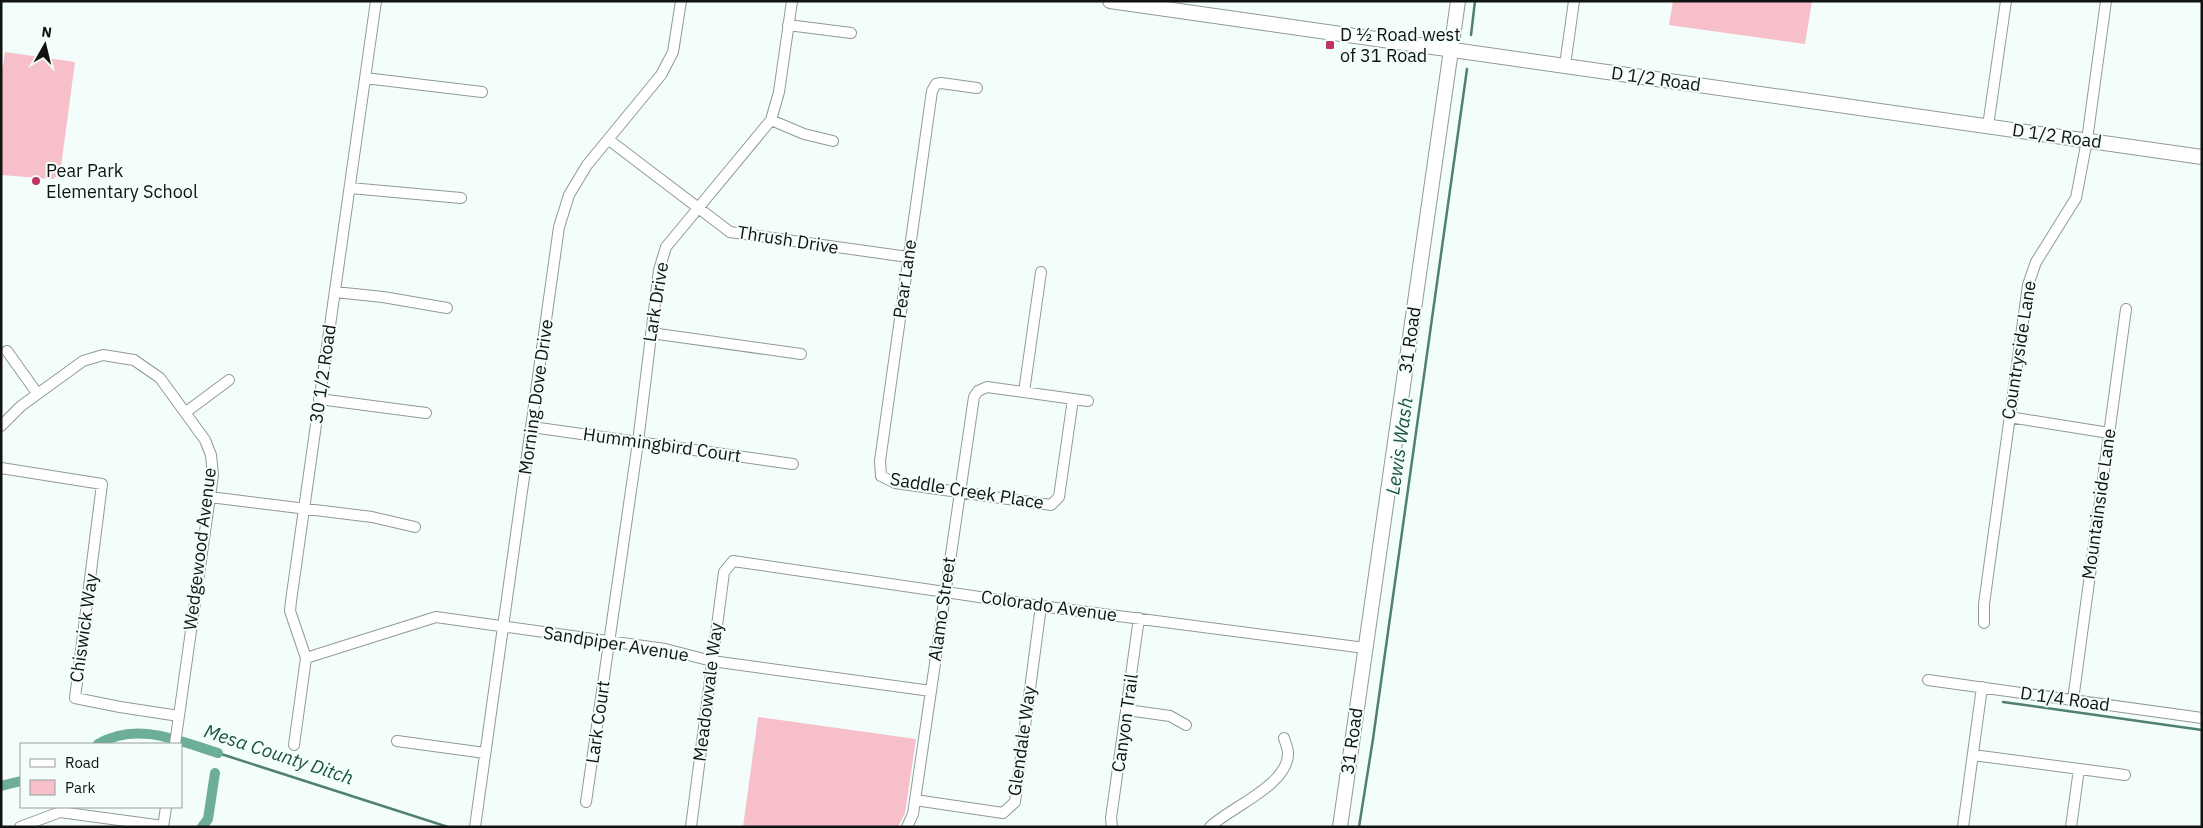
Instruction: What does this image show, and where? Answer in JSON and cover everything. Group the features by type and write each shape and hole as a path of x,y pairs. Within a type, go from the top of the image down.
{"main road":[{"name":"D 1/2 Road","path":"1110,1 1181,6 1451,50 2202,157"},
{"name":"31 Road","path":"1340,827 1458,1"}],"street":[{"name":"30 1/2 Road","path":"294,745 306,658 290,611 376,1"},
{"name":"Morning Dove Drive","path":"475,827 559,227 569,195 587,165 610,140 662,75 673,52 681,1"},
{"name":"Lark Drive","path":"609,641 638,442 659,270 666,247 772,120 779,92 792,1"},
{"path":"1565,66 1574,1"},
{"path":"1988,126 2006,1"},
{"name":"Countryside Lane","path":"1984,623 1985,595 2029,279 2036,262 2076,198 2087,140 2106,1"},
{"path":"788,25 851,33"},
{"path":"365,78 482,92"},
{"name":"Pear Lane","path":"880,476 880,461 932,91 936,84 977,88"},
{"path":"772,120 804,134 833,141"},
{"name":"Thrush Drive","path":"610,140 730,232 781,241 908,257"},
{"path":"350,188 462,198"},
{"path":"1041,272 1024,392 1088,401"},
{"path":"335,292 383,296 447,308"},
{"name":"Mountainside Lane","path":"2073,700 2126,309"},
{"path":"651,333 801,354"},
{"path":"7,351 37,394"},
{"name":"Wedgewood Avenue","path":"1,426 37,394 83,361 103,355 134,360 160,378 186,412 204,440 211,455 213,475 175,743"},
{"path":"186,412 229,380"},
{"name":"Alamo Street","path":"907,827 913,814 916,800 944,592 973,400 978,391 987,387 1024,392"},
{"path":"319,399 426,413"},
{"name":"Saddle Creek Place","path":"880,476 895,483 1047,505 1054,503 1059,497 1072,399"},
{"path":"2009,417 2109,433"},
{"name":"Hummingbird Court","path":"532,427 793,464"},
{"name":"Chiswick Way","path":"1,468 102,484 75,698 179,716"},
{"path":"210,497 304,508 372,518 415,527"},
{"name":"Colorado Avenue","path":"733,561 1041,606 1365,648"},
{"name":"Meadowvale Way","path":"692,827 724,572 733,561"},
{"name":"Glendale Way","path":"916,800 1003,813 1015,802 1041,606"},
{"name":"Sandpiper Avenue","path":"306,658 436,617 665,649 712,661 931,691"},
{"name":"Canyon Trail","path":"1112,827 1111,818 1139,618"},
{"name":"Lark Court","path":"586,802 609,641"},
{"name":"D 1/4 Road","path":"1928,680 2202,718"},
{"path":"1963,827 1982,687"},
{"path":"1127,710 1170,716 1186,725"},
{"path":"1210,827 1221,817 1254,798 1273,780 1284,764 1288,753 1284,738"},
{"path":"397,741 485,754"},
{"path":"1973,755 2125,775"},
{"path":"2071,827 2079,769"},
{"path":"20,827 60,812 163,826 166,808"}],"green space":[{"path":"1673,1 1812,1 1805,44 1669,25"},
{"path":"5,52 75,62 60,174 53,179 1,175 1,66 3,66"},
{"path":"758,717 916,739 905,813 898,827 743,827"}],"waterway":[{"name":"Lewis Wash","path":"1471,35 1475,1"},
{"name":"Lewis Wash","path":"1359,827 1467,69"},
{"path":"2003,702 2202,730"},
{"name":"Mesa County Ditch","path":"100,743 113,737 128,734 158,735 218,753"},
{"name":"Mesa County Ditch","path":"218,753 448,827"},
{"path":"202,827 208,819 215,773"},
{"name":"Mesa County Ditch","path":"1,786 20,781"}],"place":[{"name":"D ½ Road west of 31 Road","path":"1330,45"},
{"name":"Pear Park Elementary School","path":"36,181"}]}
